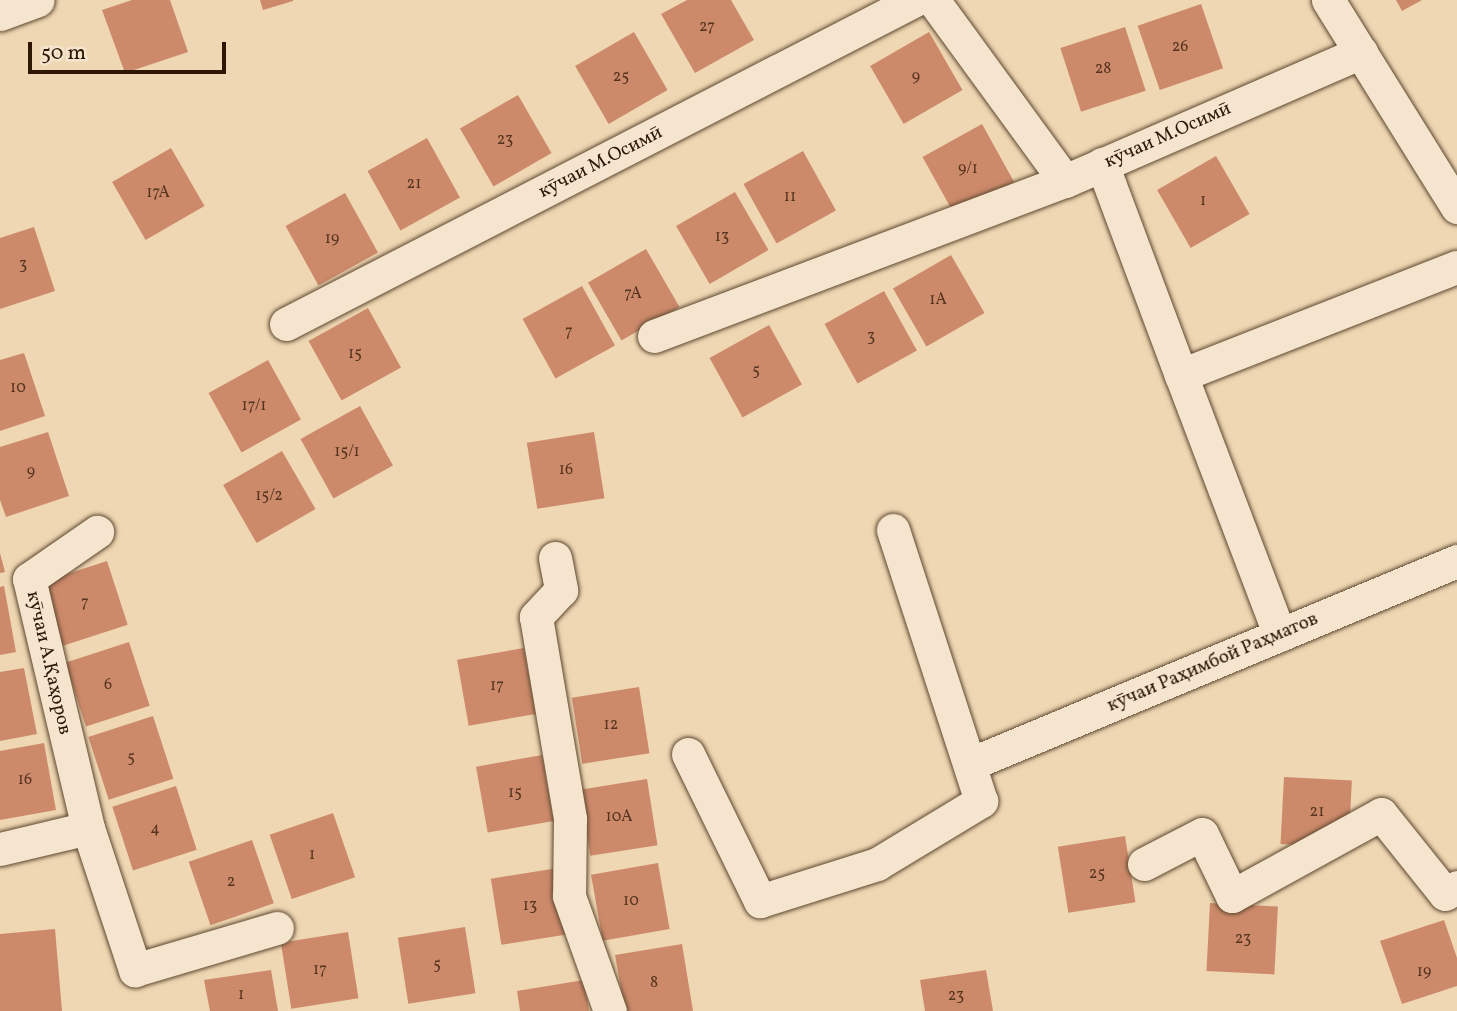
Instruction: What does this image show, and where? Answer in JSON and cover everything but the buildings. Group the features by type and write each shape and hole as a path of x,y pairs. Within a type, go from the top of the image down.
{"street":[{"path":"0,14 38,0"},
{"name":"кӯчаи М.Осимӣ","path":"286,324 915,0"},
{"path":"933,0 1065,181"},
{"path":"1328,0 1457,207"},
{"name":"кӯчаи М.Осимӣ","path":"654,336 1065,181 1361,52"},
{"path":"1102,164 1280,635"},
{"path":"1181,375 1457,267"},
{"path":"688,754 760,901 877,864 981,801 892,530"},
{"name":"кӯчаи А.Қаҳоров","path":"97,533 29,579 89,828 135,970 277,928"},
{"path":"555,558 561,590 536,617 570,819 569,895 610,1011"},
{"name":"кӯчаи Раҳимбой Раҳматов","path":"970,764 1457,561"},
{"path":"1144,864 1202,834 1232,896 1381,814 1451,891"},
{"path":"0,849 89,828"}]}
